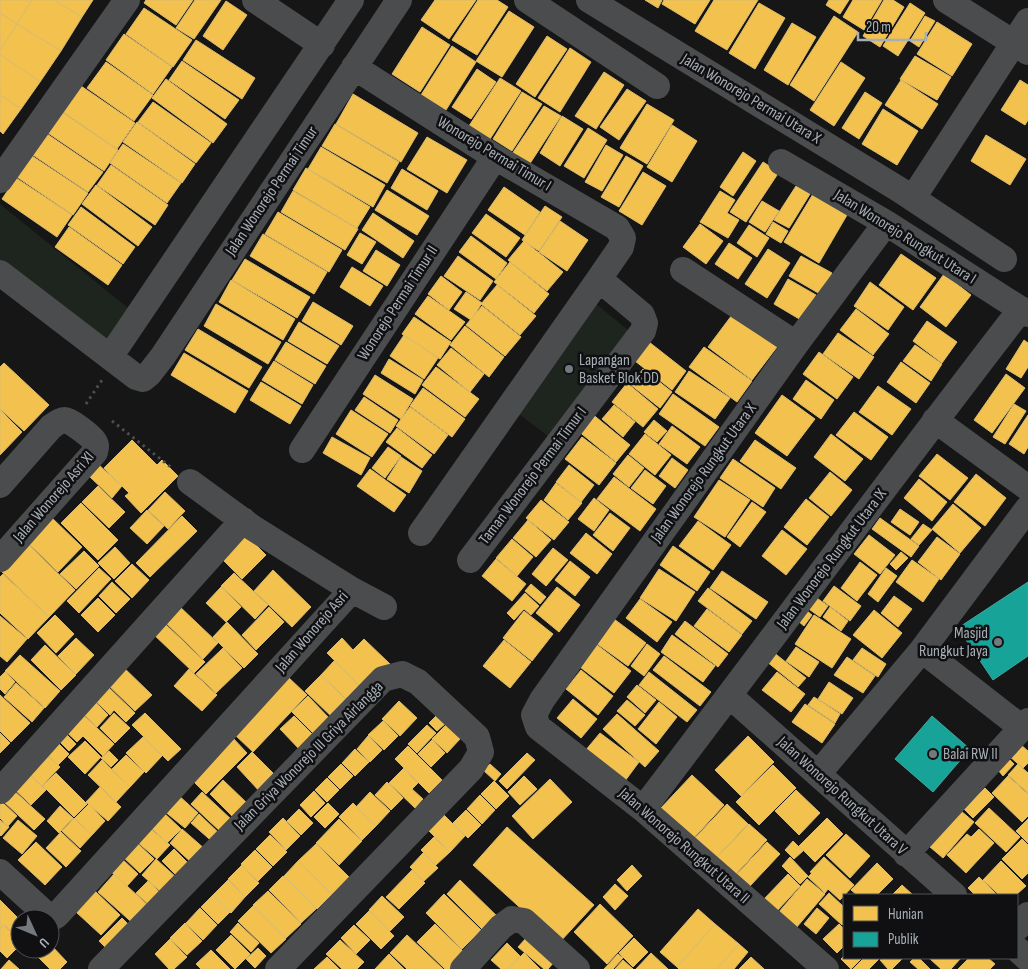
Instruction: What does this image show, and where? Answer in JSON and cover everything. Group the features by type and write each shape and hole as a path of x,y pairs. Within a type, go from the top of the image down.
{"street":[{"path":"0,180 126,0"},
{"path":"255,0 322,45"},
{"path":"0,272 113,359 351,0"},
{"name":"Jalan Wonorejo Permai Timur","path":"113,359 136,377 143,379 149,374 163,356 399,0"},
{"path":"527,0 656,86"},
{"name":"Jalan Wonorejo Permai Utara X","path":"590,0 916,192 1004,259"},
{"path":"946,0 1021,48"},
{"path":"916,192 1021,48 1028,21"},
{"name":"Wonorejo Permai Timur I","path":"354,68 495,156 617,228 623,238 620,247 599,279"},
{"name":"Wonorejo Permai Timur II","path":"302,450 495,156"},
{"name":"Jalan Wonorejo Rungkut Utara I","path":"781,162 886,223 1024,312"},
{"name":"Jalan Wonorejo Rungkut Utara X","path":"538,728 534,715 542,700 796,344 886,223"},
{"path":"683,270 796,344"},
{"path":"421,533 599,279"},
{"name":"Taman Wonorejo Permai Timur I","path":"470,560 643,331 645,323 642,315 599,279"},
{"name":"Jalan Wonorejo Rungkut Utara IX","path":"644,809 935,420 1024,312"},
{"path":"0,485 50,427 64,419 73,424"},
{"path":"935,420 1028,488"},
{"name":"Jalan Wonorejo Asri XI","path":"0,559 95,452 94,440 73,424"},
{"name":"Jalan Wonorejo Asri","path":"0,872 48,916 52,918 57,915 352,590 243,520 190,482"},
{"path":"818,774 922,650 1028,508"},
{"path":"0,791 243,520"},
{"path":"352,590 384,607"},
{"path":"906,854 1025,724 922,650"},
{"name":"Jalan Griya Wonorejo III Griya Airlangga","path":"101,969 383,679 402,674 418,682 477,737 481,752 471,769 278,969"},
{"name":"Jalan Wonorejo Rungkut Utara V","path":"730,696 953,894"},
{"name":"Jalan Wonorejo Rungkut Utara II","path":"538,728 644,809 826,969"},
{"path":"1018,927 1028,915"},
{"path":"463,969 501,927 512,919 524,921 577,969"},
{"path":"1018,950 1028,959"}],"path":[{"path":"73,424 113,359"},
{"path":"87,402 94,408"},
{"path":"109,419 190,482"}],"shaded area":[{"path":"0,204 133,312 107,350 0,268"},
{"name":"Lapangan Basket Blok DD","path":"589,298 628,330 549,437 511,408"}],"building: Hunian":[{"path":"0,0 32,0 17,24 0,13"},
{"path":"32,0 54,0 82,17 61,51 17,24"},
{"path":"54,0 93,0 82,17"},
{"path":"146,0 193,0 176,25 144,3"},
{"path":"195,0 221,0 194,39 176,28"},
{"path":"435,0 476,0 449,39 421,20"},
{"path":"478,0 497,0 508,7 477,55 452,40"},
{"path":"645,0 662,0 658,8"},
{"path":"664,0 710,0 695,24 662,4"},
{"path":"714,0 758,0 727,50 695,31"},
{"path":"829,0 849,0 840,14 826,5"},
{"path":"853,0 882,0 864,30 843,17"},
{"path":"884,0 893,0 904,7 880,47 863,36"},
{"path":"226,1 247,15 223,50 203,36"},
{"path":"759,3 785,18 755,69 729,53"},
{"path":"910,3 925,13 898,56 883,46"},
{"path":"144,8 192,40 173,67 126,34"},
{"path":"509,11 534,27 502,77 476,61"},
{"path":"0,13 17,24 0,50"},
{"path":"834,16 858,32 814,101 790,85"},
{"path":"925,16 935,21 919,47 910,41"},
{"path":"937,22 972,44 952,76 917,54"},
{"path":"792,23 816,37 788,85 764,70"},
{"path":"17,24 61,51 40,82 0,54 0,50"},
{"path":"422,27 450,45 420,92 392,74"},
{"path":"124,34 172,67 153,94 106,60"},
{"path":"547,36 567,49 535,97 516,84"},
{"path":"196,40 255,78 242,99 183,60"},
{"path":"452,46 476,62 446,110 421,95"},
{"path":"570,48 591,62 560,112 538,98"},
{"path":"0,54 40,82 21,109 0,95"},
{"path":"915,56 951,77 937,100 900,79"},
{"path":"182,61 239,100 225,119 169,80"},
{"path":"106,62 153,95 134,121 87,88"},
{"path":"841,62 865,78 834,126 810,110"},
{"path":"477,69 496,82 471,119 452,107"},
{"path":"604,72 624,85 596,129 575,116"},
{"path":"500,78 521,91 490,139 469,126"},
{"path":"166,79 227,124 213,143 152,98"},
{"path":"901,80 938,104 922,129 885,105"},
{"path":"1020,80 1028,85 1028,120 1025,125 1001,110"},
{"path":"81,86 135,123 117,149 63,112"},
{"path":"627,89 646,101 619,140 600,127"},
{"path":"522,92 542,104 512,151 493,139"},
{"path":"865,92 882,103 859,139 842,128"},
{"path":"353,94 418,133 401,162 336,124"},
{"path":"0,95 21,109 3,134 0,131"},
{"path":"153,102 211,143 196,163 138,122"},
{"path":"647,104 674,120 647,164 620,148"},
{"path":"544,106 561,116 529,165 512,154"},
{"path":"883,109 918,131 897,165 862,144"},
{"path":"62,112 118,150 104,171 48,133"},
{"path":"562,116 583,129 560,166 540,153"},
{"path":"137,122 195,164 182,183 123,142"},
{"path":"335,124 399,162 387,183 322,146"},
{"path":"672,125 697,141 672,182 647,167"},
{"path":"588,128 607,140 584,178 564,166"},
{"path":"47,134 103,172 88,192 33,155"},
{"path":"986,135 1026,159 1010,185 971,161"},
{"path":"427,137 467,160 447,193 407,169"},
{"path":"123,144 181,183 167,203 110,163"},
{"path":"606,145 623,155 602,191 585,182"},
{"path":"321,147 385,185 373,207 308,169"},
{"path":"743,152 756,161 733,196 720,187"},
{"path":"32,156 88,193 73,215 17,177"},
{"path":"626,156 643,166 619,207 601,197"},
{"path":"763,162 779,172 746,222 730,212"},
{"path":"111,165 168,205 155,225 97,185"},
{"path":"306,168 370,207 357,228 293,190"},
{"path":"402,169 438,191 427,210 391,188"},
{"path":"643,172 666,186 642,225 619,211"},
{"path":"16,178 72,215 57,237 2,199"},
{"path":"96,185 152,227 138,246 82,204"},
{"path":"796,186 810,194 789,228 774,220"},
{"path":"504,187 540,212 525,235 488,210"},
{"path":"387,190 429,216 417,235 375,210"},
{"path":"293,191 358,229 345,250 281,212"},
{"path":"720,191 735,200 727,213 739,220 728,238 700,222"},
{"path":"813,194 847,215 819,263 784,242"},
{"path":"762,201 779,211 765,232 749,222"},
{"path":"545,206 562,217 539,251 522,240"},
{"path":"81,207 135,247 123,264 68,225"},
{"path":"278,212 342,250 329,272 265,234"},
{"path":"373,213 414,241 403,258 362,230"},
{"path":"486,214 520,238 506,257 472,233"},
{"path":"560,221 588,240 567,271 539,252"},
{"path":"773,222 788,231 781,243 766,234"},
{"path":"700,224 723,241 706,264 683,247"},
{"path":"749,225 769,238 757,257 737,243"},
{"path":"69,227 122,265 108,285 55,247"},
{"path":"360,233 376,242 362,264 347,255"},
{"path":"263,234 327,272 314,294 250,256"},
{"path":"471,236 507,263 496,279 459,252"},
{"path":"524,241 563,272 547,291 508,260"},
{"path":"729,243 752,258 738,279 715,264"},
{"path":"768,249 790,263 767,298 745,284"},
{"path":"376,250 400,265 387,286 363,271"},
{"path":"901,254 936,278 913,310 879,285"},
{"path":"458,256 493,281 480,300 444,276"},
{"path":"801,256 832,273 820,294 789,276"},
{"path":"245,259 310,297 297,318 232,280"},
{"path":"510,262 549,294 534,313 494,282"},
{"path":"352,267 383,286 370,306 340,287"},
{"path":"944,274 971,295 946,327 920,307"},
{"path":"441,276 462,292 449,310 428,294"},
{"path":"788,279 816,295 801,320 774,304"},
{"path":"231,280 295,319 283,340 219,302"},
{"path":"870,282 904,307 888,330 854,306"},
{"path":"497,285 536,316 520,335 481,304"},
{"path":"466,292 482,303 471,320 454,309"},
{"path":"428,296 465,322 451,340 415,314"},
{"path":"313,302 353,326 341,345 302,321"},
{"path":"216,304 281,342 268,364 204,326"},
{"path":"482,306 521,337 505,356 466,325"},
{"path":"856,309 889,334 873,355 840,330"},
{"path":"732,315 777,347 752,380 708,347"},
{"path":"414,317 451,342 440,359 402,334"},
{"path":"927,321 957,342 942,363 913,341"},
{"path":"299,322 339,346 327,364 288,341"},
{"path":"465,326 504,357 489,377 450,345"},
{"path":"198,329 262,367 249,388 185,350"},
{"path":"838,333 874,357 859,379 823,354"},
{"path":"404,335 438,358 424,379 390,356"},
{"path":"1024,340 1028,343 1028,367 1021,378 1006,369"},
{"path":"286,342 326,366 315,384 275,360"},
{"path":"649,342 686,371 672,390 635,361"},
{"path":"915,345 942,364 931,381 903,361"},
{"path":"704,347 752,381 737,402 689,367"},
{"path":"451,348 484,374 470,392 437,365"},
{"path":"819,352 853,377 837,399 803,374"},
{"path":"184,353 248,391 235,413 171,375"},
{"path":"389,359 423,380 415,394 381,373"},
{"path":"274,361 313,385 302,404 262,380"},
{"path":"901,362 930,383 916,403 887,382"},
{"path":"4,363 49,405 24,431 0,409 0,367"},
{"path":"436,367 479,399 465,417 422,385"},
{"path":"643,369 672,392 660,408 631,385"},
{"path":"689,371 730,398 715,419 675,392"},
{"path":"1006,374 1025,388 992,433 974,420"},
{"path":"375,375 413,399 401,419 363,394"},
{"path":"806,380 834,400 821,419 793,399"},
{"path":"261,382 301,406 290,424 250,400"},
{"path":"627,383 658,409 643,427 612,402"},
{"path":"878,386 911,409 892,435 859,412"},
{"path":"423,388 465,419 452,437 410,406"},
{"path":"673,394 719,427 705,446 659,414"},
{"path":"782,395 815,419 787,456 755,433"},
{"path":"364,397 398,420 390,433 355,410"},
{"path":"1014,404 1026,411 1005,444 993,437"},
{"path":"614,405 635,422 623,437 602,419"},
{"path":"410,407 448,435 434,454 396,426"},
{"path":"0,410 22,432 0,455"},
{"path":"351,410 388,434 372,457 336,434"},
{"path":"854,412 888,437 871,460 836,435"},
{"path":"591,413 630,445 616,462 577,430"},
{"path":"1028,415 1028,447 1024,454 1009,444"},
{"path":"654,420 667,431 657,442 644,432"},
{"path":"672,426 700,447 687,464 659,444"},
{"path":"397,428 432,455 422,468 386,442"},
{"path":"645,434 671,455 655,475 629,454"},
{"path":"831,434 863,459 845,481 814,457"},
{"path":"332,437 370,458 361,475 323,453"},
{"path":"582,437 616,463 599,485 565,459"},
{"path":"132,440 157,465 162,460 178,476 141,513 125,496 129,493 104,468"},
{"path":"755,440 796,468 781,489 740,461"},
{"path":"388,447 401,456 385,478 372,468"},
{"path":"937,454 968,478 950,500 919,476"},
{"path":"628,455 644,468 629,487 613,474"},
{"path":"401,457 422,471 409,493 387,479"},
{"path":"672,458 688,470 675,488 659,476"},
{"path":"733,459 775,488 763,507 720,478"},
{"path":"99,465 122,486 112,498 89,476"},
{"path":"569,465 594,485 581,502 556,482"},
{"path":"370,469 406,495 394,512 357,486"},
{"path":"645,470 666,486 653,504 631,488"},
{"path":"830,472 852,490 831,516 809,498"},
{"path":"976,474 1006,498 985,526 954,502"},
{"path":"614,477 656,509 640,531 597,499"},
{"path":"919,479 947,502 932,521 904,498"},
{"path":"719,480 750,500 725,537 694,517"},
{"path":"556,483 582,503 568,520 544,500"},
{"path":"98,486 125,512 109,528 82,502"},
{"path":"165,492 185,511 168,529 148,510"},
{"path":"594,498 609,510 594,531 578,519"},
{"path":"806,499 829,517 807,545 784,527"},
{"path":"541,500 569,522 554,540 526,518"},
{"path":"752,502 766,512 740,547 727,537"},
{"path":"81,503 118,540 98,560 61,523"},
{"path":"953,504 981,528 960,553 932,529"},
{"path":"900,509 919,522 910,535 891,522"},
{"path":"147,510 164,526 147,544 130,528"},
{"path":"610,513 630,528 613,551 593,535"},
{"path":"50,516 82,547 58,572 26,541"},
{"path":"182,516 197,531 150,577 136,563"},
{"path":"880,518 919,546 911,557 872,529"},
{"path":"528,520 551,540 536,557 513,538"},
{"path":"698,521 731,545 713,570 679,546"},
{"path":"923,524 932,530 919,545 911,539"},
{"path":"782,530 807,549 786,575 762,556"},
{"path":"586,533 612,554 597,574 570,553"},
{"path":"245,534 266,555 242,579 221,558"},
{"path":"869,535 895,555 880,574 854,554"},
{"path":"937,537 960,554 941,580 918,562"},
{"path":"512,539 533,557 517,576 496,558"},
{"path":"26,542 75,590 49,617 0,570"},
{"path":"673,546 710,572 697,591 660,565"},
{"path":"115,547 130,563 114,579 98,563"},
{"path":"553,548 568,560 546,586 532,574"},
{"path":"84,551 99,566 76,589 60,574"},
{"path":"901,552 908,558 896,570 890,564"},
{"path":"496,559 526,584 512,601 482,576"},
{"path":"912,560 939,579 923,602 896,582"},
{"path":"570,561 590,577 575,596 555,580"},
{"path":"860,562 877,575 857,601 841,588"},
{"path":"132,564 149,580 132,598 115,581"},
{"path":"99,568 111,579 79,613 67,601"},
{"path":"886,568 897,576 878,602 868,594"},
{"path":"659,569 695,592 676,621 640,598"},
{"path":"273,570 311,607 292,627 254,591"},
{"path":"722,571 768,602 756,619 710,588"},
{"path":"234,573 268,605 255,619 221,586"},
{"path":"3,574 49,617 28,639 0,613 0,577"},
{"path":"112,582 130,599 116,613 99,596"},
{"path":"531,584 546,597 540,604 525,591"},
{"path":"834,586 861,606 850,621 823,601"},
{"path":"221,587 241,607 226,622 206,603"},
{"path":"557,587 580,605 559,632 536,613"},
{"path":"708,588 752,621 742,634 698,601"},
{"path":"525,593 539,606 531,615 524,609 514,620 507,613"},
{"path":"814,596 828,606 820,617 806,607"},
{"path":"894,596 912,609 898,627 881,613"},
{"path":"98,598 115,615 98,632 81,615"},
{"path":"640,599 672,622 657,642 626,618"},
{"path":"178,605 218,643 203,659 163,620"},
{"path":"269,607 284,622 256,650 242,635"},
{"path":"830,607 848,621 841,631 823,617"},
{"path":"707,609 742,635 729,652 694,626"},
{"path":"806,610 812,615 804,626 798,621"},
{"path":"874,610 902,633 882,658 853,635"},
{"path":"524,611 553,634 532,661 503,638"},
{"path":"55,615 74,634 56,653 37,633"},
{"path":"814,615 851,639 832,668 795,644"},
{"path":"0,616 27,639 7,662 0,656"},
{"path":"614,619 646,643 628,666 596,643"},
{"path":"161,620 205,662 194,673 150,631"},
{"path":"685,621 728,654 718,667 675,634"},
{"path":"227,622 258,654 244,668 213,637"},
{"path":"672,635 715,666 703,682 661,652"},
{"path":"76,638 94,655 76,674 58,656"},
{"path":"342,638 353,650 364,639 390,664 364,690 327,653"},
{"path":"504,640 531,662 510,688 483,666"},
{"path":"647,644 660,654 644,676 631,666"},
{"path":"45,645 76,675 61,690 31,660"},
{"path":"597,645 631,671 614,693 580,667"},
{"path":"796,647 819,662 809,677 786,661"},
{"path":"223,648 242,668 216,693 196,674"},
{"path":"862,648 886,664 878,677 853,660"},
{"path":"773,652 806,678 798,687 766,661"},
{"path":"20,655 60,691 45,708 5,671"},
{"path":"664,656 711,692 700,706 653,670"},
{"path":"847,657 875,676 863,693 834,675"},
{"path":"334,661 362,689 350,703 321,675"},
{"path":"119,663 152,695 135,711 103,680"},
{"path":"189,669 217,695 202,711 174,686"},
{"path":"581,670 613,696 598,715 566,689"},
{"path":"5,672 15,682 5,694 0,689 0,677"},
{"path":"649,672 697,710 687,722 639,685"},
{"path":"777,672 805,694 791,712 762,690"},
{"path":"321,675 349,703 334,719 305,691"},
{"path":"288,677 307,695 253,752 234,734"},
{"path":"101,680 135,713 126,722 114,710 110,715 88,694"},
{"path":"829,682 853,698 842,714 818,699"},
{"path":"16,683 44,708 32,722 4,697"},
{"path":"637,685 656,700 645,713 627,697"},
{"path":"0,695 30,723 11,742 0,731"},
{"path":"88,695 108,715 97,727 77,708"},
{"path":"308,696 329,718 313,733 292,712"},
{"path":"814,697 840,714 835,723 808,705"},
{"path":"573,699 597,719 581,738 557,718"},
{"path":"627,700 645,715 635,726 617,711"},
{"path":"399,701 417,718 400,736 382,719"},
{"path":"659,702 677,717 656,744 638,729"},
{"path":"805,704 835,724 822,743 792,722"},
{"path":"76,708 114,744 103,756 83,736 77,742 59,725"},
{"path":"114,713 130,728 115,743 100,728"},
{"path":"145,713 181,749 168,761 132,725"},
{"path":"438,714 446,723 437,731 429,723"},
{"path":"617,714 659,751 645,767 603,729"},
{"path":"294,716 315,737 301,751 280,729"},
{"path":"383,721 398,736 384,750 368,735"},
{"path":"427,725 436,733 417,753 408,744"},
{"path":"446,725 460,739 447,753 432,739"},
{"path":"59,727 76,744 69,751 52,734"},
{"path":"0,733 10,743 0,753"},
{"path":"600,733 639,762 625,781 585,751"},
{"path":"368,736 382,750 370,762 357,749"},
{"path":"748,736 774,762 741,796 715,770"},
{"path":"52,737 69,754 58,765 41,748"},
{"path":"143,737 162,756 146,773 126,753"},
{"path":"232,737 247,753 206,794 191,779"},
{"path":"432,740 445,753 431,767 418,754"},
{"path":"85,741 101,757 85,774 68,757"},
{"path":"1020,744 1028,751 1028,763 1023,768 1009,756"},
{"path":"408,746 442,780 429,793 395,759"},
{"path":"41,749 60,767 42,786 23,768"},
{"path":"355,749 369,762 355,776 342,763"},
{"path":"109,751 118,760 111,767 101,758"},
{"path":"252,752 277,777 261,793 237,767"},
{"path":"527,753 535,760 507,789 499,781"},
{"path":"126,755 144,772 130,787 112,769"},
{"path":"1008,758 1014,764 1003,776 998,770"},
{"path":"102,760 130,787 116,802 88,775"},
{"path":"341,764 353,776 340,789 328,777"},
{"path":"490,764 501,774 495,781 483,770"},
{"path":"1018,764 1028,773 1028,793 1008,775"},
{"path":"773,765 796,788 759,825 736,802"},
{"path":"404,768 418,783 412,789 423,799 415,808 389,783"},
{"path":"25,770 46,790 31,805 10,785"},
{"path":"56,773 87,804 74,817 43,786"},
{"path":"692,775 724,805 691,841 659,810"},
{"path":"524,776 537,789 520,805 508,792"},
{"path":"1008,776 1028,794 1028,816 1022,822 992,793"},
{"path":"327,778 339,790 327,802 315,790"},
{"path":"550,779 572,802 533,839 512,816"},
{"path":"223,780 249,805 235,819 210,794"},
{"path":"494,781 509,796 496,809 481,794"},
{"path":"387,782 403,798 391,810 375,795"},
{"path":"100,787 121,807 108,821 86,802"},
{"path":"985,788 994,797 973,818 964,809"},
{"path":"12,789 45,819 34,830 2,800"},
{"path":"796,790 820,813 799,835 775,811"},
{"path":"314,791 325,803 311,817 300,805"},
{"path":"202,792 233,821 222,833 191,804"},
{"path":"370,792 390,811 376,826 356,807"},
{"path":"177,794 198,813 185,828 163,810"},
{"path":"480,795 495,810 482,824 467,809"},
{"path":"2,802 17,816 8,826 0,818 0,804"},
{"path":"328,803 339,814 325,828 314,817"},
{"path":"353,803 376,826 362,840 339,817"},
{"path":"89,804 105,821 92,835 75,818"},
{"path":"727,804 748,824 715,859 694,839"},
{"path":"60,806 73,818 59,833 47,821"},
{"path":"989,808 1020,837 1006,852 975,823"},
{"path":"299,809 313,823 301,835 287,821"},
{"path":"466,810 481,825 468,838 453,823"},
{"path":"162,811 181,829 167,843 149,826"},
{"path":"961,811 974,822 943,858 930,847"},
{"path":"441,812 465,836 450,852 425,827"},
{"path":"199,814 222,836 215,844 191,823"},
{"path":"74,818 92,835 80,848 62,831"},
{"path":"283,818 300,836 286,850 269,832"},
{"path":"827,818 843,834 815,862 799,846"},
{"path":"339,819 362,841 339,865 316,843"},
{"path":"1028,819 1028,843 1016,831"},
{"path":"0,820 9,827 1,836 0,835"},
{"path":"18,820 37,836 22,854 3,838"},
{"path":"749,824 767,840 736,874 717,857"},
{"path":"147,826 170,845 157,859 135,840"},
{"path":"507,827 594,905 559,943 473,865"},
{"path":"182,829 206,850 193,864 170,843"},
{"path":"979,829 994,843 966,873 947,855 967,834 971,837"},
{"path":"61,832 81,851 66,867 46,848"},
{"path":"846,834 870,856 850,878 826,855"},
{"path":"270,835 287,852 273,866 256,849"},
{"path":"434,837 450,852 436,865 421,850"},
{"path":"1022,839 1028,845 1028,873 1022,879 1002,859"},
{"path":"134,840 154,859 140,873 121,855"},
{"path":"793,841 803,851 794,859 785,850"},
{"path":"36,842 62,867 45,885 18,860"},
{"path":"767,842 780,854 750,886 737,874"},
{"path":"316,844 349,877 332,894 298,861"},
{"path":"174,849 189,864 177,876 162,861"},
{"path":"255,850 272,867 258,881 241,864"},
{"path":"423,853 438,868 424,881 410,867"},
{"path":"120,857 138,874 127,886 108,869"},
{"path":"790,857 808,876 800,884 782,866"},
{"path":"824,857 854,885 846,894 843,894 840,900 828,889 825,893 808,877 812,873 810,872"},
{"path":"156,859 178,879 164,895 142,875"},
{"path":"298,861 332,894 317,909 284,876"},
{"path":"1001,861 1026,886 1017,894 998,894 983,880"},
{"path":"877,863 893,879 878,894 856,894 851,890"},
{"path":"242,865 259,883 245,897 228,879"},
{"path":"632,865 642,876 627,891 617,880"},
{"path":"412,870 425,883 399,909 386,897"},
{"path":"114,874 152,909 137,927 98,892"},
{"path":"788,874 800,886 777,911 764,899"},
{"path":"283,876 316,909 301,923 269,890"},
{"path":"979,877 996,894 974,894 968,888"},
{"path":"807,879 825,894 796,928 778,913"},
{"path":"228,880 245,897 231,913 213,895"},
{"path":"460,880 502,921 488,935 447,894"},
{"path":"148,881 162,895 151,907 136,893"},
{"path":"615,884 628,896 615,910 603,897"},
{"path":"902,885 912,894 893,894"},
{"path":"95,891 120,915 101,935 76,912"},
{"path":"268,891 301,924 286,938 253,905"},
{"path":"829,893 843,906 842,925 819,904"},
{"path":"444,894 481,930 462,949 426,913"},
{"path":"213,895 230,912 218,924 201,907"},
{"path":"382,896 404,917 390,931 369,910"},
{"path":"0,900 10,910 10,930 4,924 0,928"},
{"path":"600,904 633,936 607,964 574,932"},
{"path":"253,906 286,939 271,953 238,921"},
{"path":"200,908 217,925 203,940 186,923"},
{"path":"817,908 829,918 816,934 804,924"},
{"path":"698,909 715,924 677,967 660,952"},
{"path":"369,911 394,936 381,949 356,924"},
{"path":"122,918 132,928 109,951 99,941"},
{"path":"185,923 202,941 187,955 170,938"},
{"path":"238,923 259,943 251,952 230,932"},
{"path":"435,924 465,953 449,969 445,969 417,942"},
{"path":"715,924 739,944 717,969 679,969 677,967"},
{"path":"839,924 843,928 843,947 837,953 823,939"},
{"path":"4,925 10,931 10,955 7,958 0,951 0,929"},
{"path":"354,925 370,940 356,954 341,938"},
{"path":"231,935 250,954 235,969 216,950"},
{"path":"407,935 443,969 407,969 390,953"},
{"path":"527,937 555,961 548,969 544,969 518,947"},
{"path":"634,938 648,952 633,967 619,953"},
{"path":"170,939 187,957 174,969 169,969 155,954"},
{"path":"340,940 364,962 357,969 342,969 326,954"},
{"path":"507,943 520,956 507,969 501,969 491,960"},
{"path":"739,944 748,952 734,969 717,969"},
{"path":"258,948 266,956 255,968 246,959"},
{"path":"211,950 230,969 201,969 196,964"},
{"path":"524,953 540,969 508,969"},
{"path":"651,953 668,969 636,969"},
{"path":"389,954 404,969 375,969"},
{"path":"618,954 623,958 613,969 604,969"},
{"path":"60,955 67,962 60,969 50,969 40,959 60,959"},
{"path":"327,957 339,969 314,969"},
{"path":"751,957 764,969 739,969"},
{"path":"843,957 843,959 861,959 851,969 841,959"},
{"path":"863,959 879,959 869,969 853,969"},
{"path":"902,959 892,969 888,969 880,960"},
{"path":"913,959 920,959 930,969 918,969 910,962"},
{"path":"930,959 960,959 951,969 941,969"},
{"path":"968,959 989,959 995,964 990,969 958,969"},
{"path":"9,960 19,969 1,969"},
{"path":"623,960 633,969 615,969"}],"building: Publik":[{"name":"Masjid Rungkut Jaya","path":"1028,582 1028,656 993,680 958,628"},
{"name":"Balai RW II","path":"932,716 970,749 933,792 895,759"}],"place":[{"name":"Lapangan Basket Blok DD","path":"569,369"},
{"name":"Masjid Rungkut Jaya","path":"998,642"},
{"name":"Balai RW II","path":"933,754"}]}
